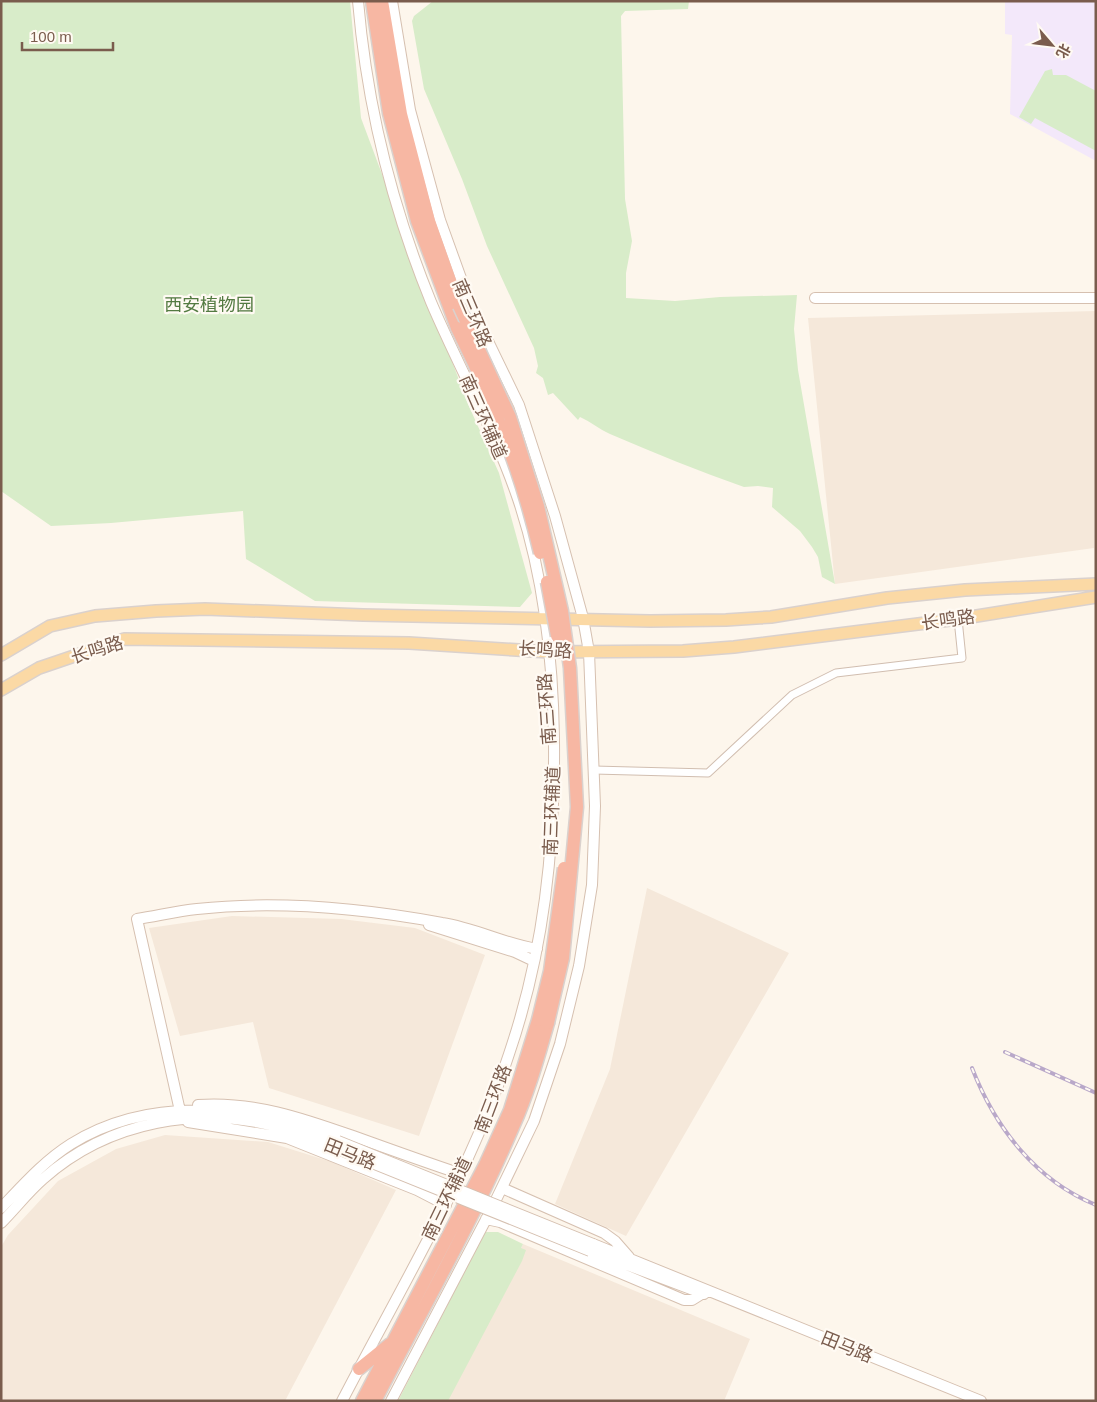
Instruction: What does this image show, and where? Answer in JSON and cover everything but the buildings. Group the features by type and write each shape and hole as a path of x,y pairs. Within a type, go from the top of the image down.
{"highway":[{"name":"南三环路","path":"372,1 389,113 417,221 457,328 480,374 513,457 537,541 559,650 566,716 568,822 543,1022 533,1074 514,1126 480,1201 375,1401"},
{"name":"南三环路","path":"362,1401 469,1197 507,1118 543,1022 563,958 577,807 570,668 562,611 538,506 510,417 459,306 429,221 401,114 382,1"},
{"path":"359,1369 394,1341"}],"main road":[{"name":"长鸣路","path":"1,655 50,626 95,616 156,610 545,619 583,618 650,621 726,620 771,617 887,598 965,590 1096,584"},
{"name":"长鸣路","path":"1,690 40,668 124,639 409,643 549,652 684,651 734,647 958,619 1096,597"}],"street":[{"name":"南三环辅道","path":"342,1401 461,1174 509,1056 537,949 552,848 554,805 554,706 545,619 530,537 518,497 488,424 432,304 396,206 369,98 358,1"},
{"name":"南三环辅道","path":"391,1401 502,1188 534,1122 560,1044 579,966 592,885 595,806 590,652 583,618 555,516 519,405 471,306 440,220 410,110 392,1"},
{"path":"815,298 1096,298"},
{"path":"594,770 708,773 792,695 836,673 962,658 958,619"},
{"path":"461,1174 298,1116 262,1108 220,1103 180,1108 137,919 196,909 275,905 350,909 451,925 519,946 537,949"},
{"path":"412,918 515,952 534,961"},
{"name":"田马路","path":"1,1208 35,1171 72,1144 117,1122 180,1108 241,1113 280,1120 700,1294 712,1294"},
{"name":"田马路","path":"1,1223 42,1179 78,1152 124,1130 172,1119 204,1117 249,1122 284,1129 336,1144"},
{"path":"172,1119 287,1138 417,1190 446,1204"},
{"path":"502,1188 604,1233 615,1241 629,1258"},
{"path":"486,1219 500,1222 684,1300 692,1300 700,1294"},
{"name":"田马路","path":"592,1248 629,1258 712,1294 980,1401"}],"shaded area":[{"path":"1005,1 1096,1 1096,161 1010,114 1012,35 1005,34"},
{"path":"1096,311 1094,548 835,584 808,318"},
{"path":"647,888 789,953 626,1236 555,1204 610,1069"},
{"path":"232,916 341,919 415,928 485,955 419,1136 269,1088 253,1022 180,1036 149,928"},
{"path":"165,1135 268,1142 332,1162 396,1190 285,1401 1,1401 1,1247 8,1235 58,1181 116,1149"},
{"path":"523,1244 750,1339 724,1401 442,1401"}],"green space":[{"name":"西安植物园","path":"1,1 350,1 361,118 468,404 499,473 532,593 520,607 315,601 246,559 243,511 111,523 51,526 1,491"},
{"path":"433,1 689,1 688,9 625,11 621,16 625,199 632,241 626,273 626,298 675,301 720,297 797,295 794,329 798,370 835,584 822,577 818,557 800,531 772,507 773,488 744,487 643,448 606,432 580,417 578,420 553,393 548,395 543,378 536,373 538,366 534,348 487,246 462,179 424,89 412,21 414,16"},
{"path":"1052,69 1053,75 1066,75 1096,91 1096,151 1035,118 1031,124 1019,117 1045,71"},
{"path":"485,1232 498,1232 523,1244 521,1248 526,1250 522,1261 448,1401 398,1401"}],"railway":[{"path":"1005,1052 1096,1093"},
{"path":"972,1068 992,1111 1020,1149 1054,1181 1096,1205"}]}
